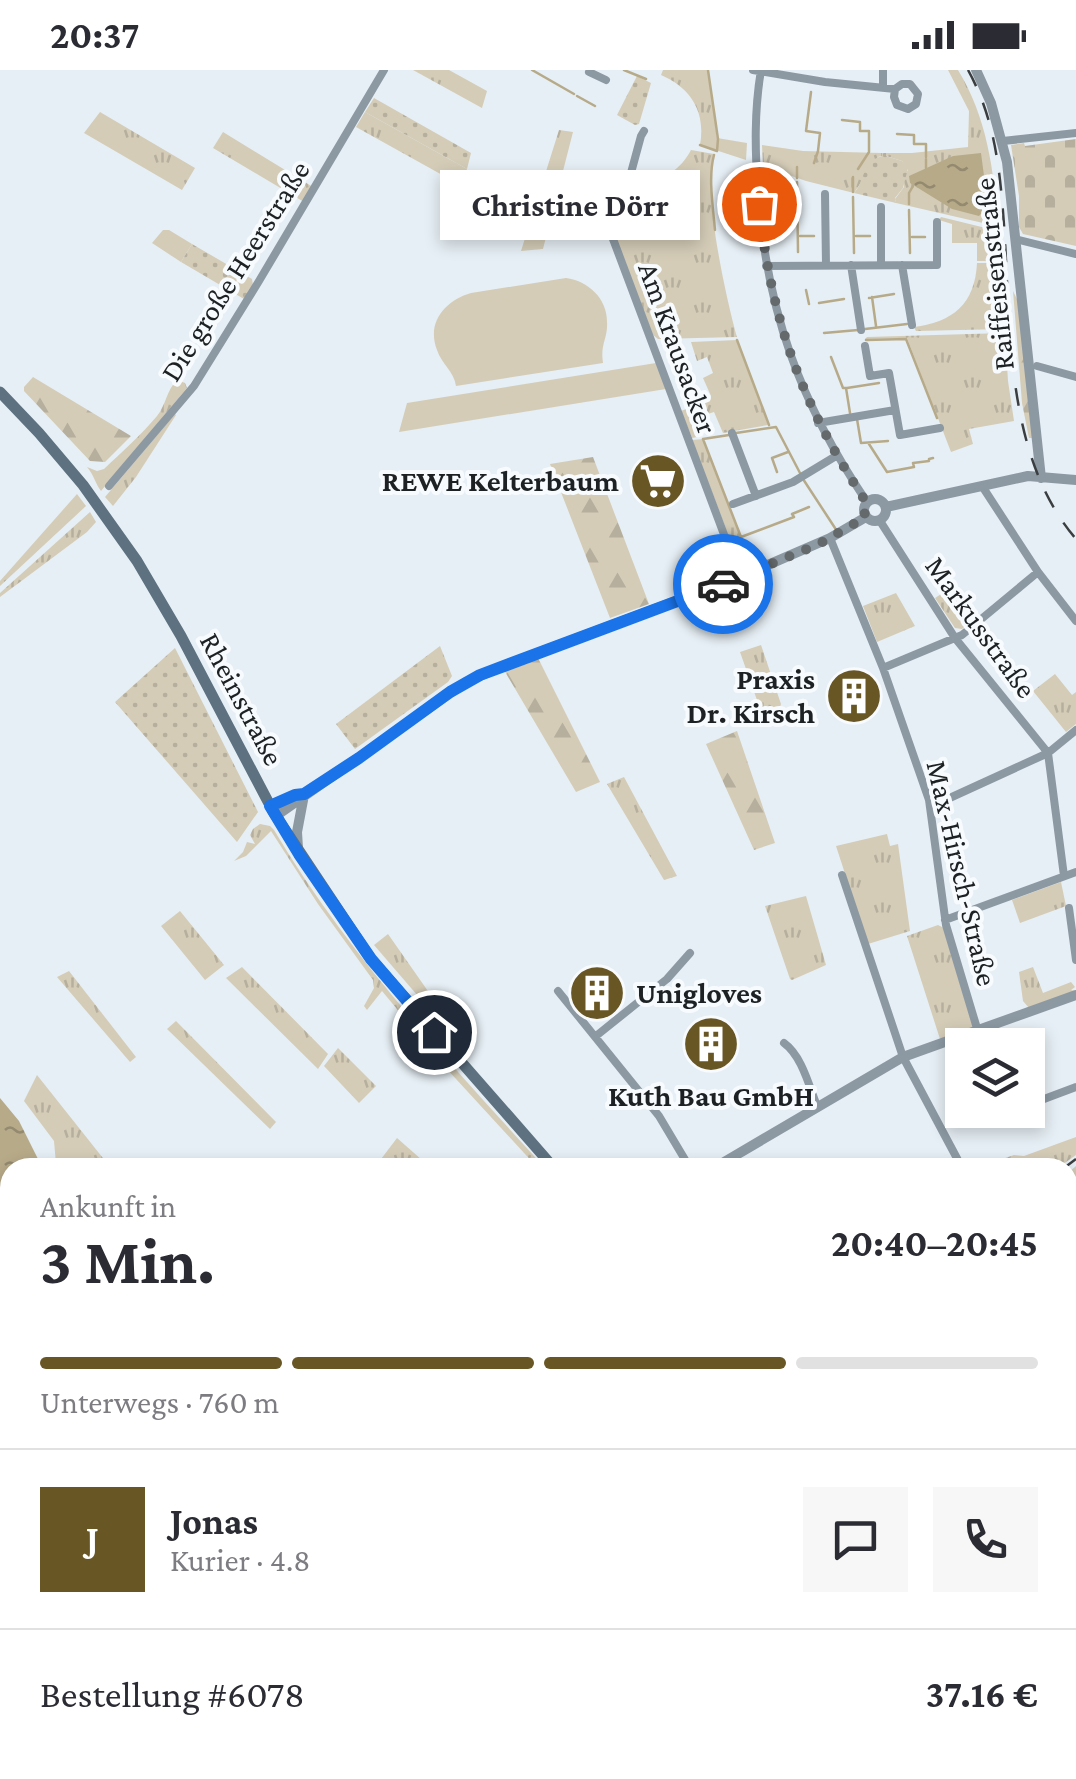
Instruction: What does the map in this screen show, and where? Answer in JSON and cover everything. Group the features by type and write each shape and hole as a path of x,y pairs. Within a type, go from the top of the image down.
{"main road":[{"name":"Rheinstraße","path":"0,392 83,485 137,561 273,811 371,959 545,1158"}],"street":[{"name":"Die große Heerstraße","path":"110,486 203,372 384,70"},
{"path":"826,82 827,70"},
{"path":"883,87 884,70"},
{"name":"Raiffeisenstraße","path":"976,70 1003,141 1041,478"},
{"path":"583,80 590,71 606,80"},
{"path":"866,502 818,422 784,337 766,266 754,119 758,71 896,90"},
{"name":"Am Krausacker","path":"644,132 612,239 740,577"},
{"path":"1003,141 1076,133"},
{"path":"826,194 826,265"},
{"path":"882,207 882,264"},
{"path":"766,266 937,265 937,222"},
{"path":"1015,239 1076,254"},
{"path":"851,265 862,330"},
{"path":"902,265 912,324"},
{"path":"865,346 870,376 889,373 900,435 940,428"},
{"path":"1037,366 1076,376"},
{"path":"818,422 895,410"},
{"path":"732,433 756,496"},
{"path":"733,504 793,482 836,456"},
{"path":"886,508 1028,476 1076,480"},
{"path":"982,486 1038,572 1076,621"},
{"path":"878,499 886,508 885,515 872,521 866,517 866,502 878,499"},
{"path":"273,811 480,675 740,577 830,538 866,517"},
{"name":"Markusstraße","path":"880,520 956,638 1048,753"},
{"name":"Max-Hirsch-Straße","path":"830,538 883,668 930,807 945,920 976,1028"},
{"path":"883,668 956,638 1038,572"},
{"path":"930,807 1048,753 1076,730"},
{"path":"1048,753 1064,876"},
{"path":"299,854 297,832 304,794"},
{"path":"945,920 1076,872"},
{"path":"842,875 904,1057 952,1158"},
{"path":"1069,908 1076,960"},
{"path":"596,1036 667,979 690,953"},
{"path":"558,991 658,1116 684,1158"},
{"path":"985,1028 1076,996"},
{"path":"731,1158 904,1057 945,1042"},
{"path":"784,1043 797,1058 818,1106"},
{"path":"1045,1099 1076,1088"}],"green space":[{"path":"413,70 449,70 487,91 482,108"},
{"path":"663,70 708,70 717,138 747,143 746,160 700,145 701,122 694,102 681,87 661,75"},
{"path":"948,70 958,70 982,125 994,185 996,226 896,203 908,170 902,161 886,153 968,147 969,111"},
{"path":"637,76 651,83 639,124 635,125 617,115"},
{"path":"374,98 471,153 467,169 365,112"},
{"path":"100,112 195,168 182,190 84,133"},
{"path":"365,112 467,169 462,186 356,127"},
{"path":"559,130 573,132 543,249 521,251"},
{"path":"223,132 313,187 304,202 213,148"},
{"path":"1076,139 1076,246 1023,234 1019,227 1019,196 1011,145"},
{"path":"762,145 882,156 854,193 763,166"},
{"path":"691,150 714,154 713,217 737,337 658,339 653,335 615,237 631,179 650,180 666,175"},
{"path":"882,153 902,161 908,168 896,203 854,193 870,162"},
{"path":"941,217 998,231 1001,261 977,261 977,243 952,243 952,224 939,220"},
{"path":"163,230 192,244 181,262 152,243"},
{"path":"192,244 252,279 253,285 244,299 181,262"},
{"path":"977,263 1001,263 1004,329 916,331 914,327 940,321 959,308 972,290"},
{"path":"566,278 589,287 604,305 607,328 603,363 456,386 434,340 436,322 446,307 471,293"},
{"path":"1013,291 1019,303 1033,438 1029,438 1022,403"},
{"path":"1005,333 1014,421 969,429 973,444 951,452 907,338 865,339 867,337"},
{"path":"737,340 768,425 723,433 714,412 695,418 702,436 692,438 681,411 709,400 703,378 713,373 707,357 697,361 691,342"},
{"path":"656,363 666,389 399,432 407,403"},
{"path":"33,377 131,436 105,462 90,461 24,391"},
{"path":"177,380 187,388 101,491 87,467 104,469 131,443 157,416"},
{"path":"175,414 136,477 113,506 105,497"},
{"path":"703,439 751,565 743,569 692,440"},
{"path":"593,457 649,604 610,618 550,464"},
{"path":"77,494 86,506 0,586 0,581"},
{"path":"90,512 96,522 87,532 0,597 0,593"},
{"path":"955,585 976,617 962,629 955,628 935,598"},
{"path":"896,593 915,626 877,642 863,606"},
{"path":"761,645 781,704 779,710 763,717 740,652"},
{"path":"440,646 452,676 448,682 355,749 336,724"},
{"path":"175,648 258,812 237,842 115,702"},
{"path":"538,658 600,782 576,792 504,670"},
{"path":"1055,674 1072,695 1076,692 1076,724 1066,732 1033,691"},
{"path":"737,731 775,843 754,850 706,744"},
{"path":"624,777 677,876 664,880 607,784"},
{"path":"260,824 274,830 366,963 536,1158 529,1158 382,991 367,1010 364,1006 374,988 373,980 271,831 246,856 234,861 247,842 255,844 250,835"},
{"path":"887,834 890,846 898,844 910,931 868,944 836,846"},
{"path":"1061,882 1066,906 1020,923 1012,900"},
{"path":"806,896 826,965 792,980 765,906"},
{"path":"180,911 224,965 205,980 161,926"},
{"path":"938,925 944,928 973,1027 945,1028 945,1037 940,1039 907,936"},
{"path":"388,934 465,1044 461,1046 374,945"},
{"path":"242,967 328,1054 318,1069 226,978"},
{"path":"1033,967 1043,993 1071,982 1075,987 1071,990 1075,991 1029,1008 1023,1001 1019,972"},
{"path":"69,971 136,1057 130,1062 57,977"},
{"path":"176,1021 276,1122 270,1129 167,1029"},
{"path":"338,1048 376,1086 359,1103 324,1066"},
{"path":"37,1075 103,1158 55,1158 54,1141 24,1101"},
{"path":"1076,1137 1076,1155 1072,1158 1005,1158 1024,1156"},
{"path":"397,1138 420,1158 382,1158"}],"water":[{"path":"981,153 988,206 979,216 952,209 910,183 909,176 953,156"},
{"path":"0,1098 19,1121 38,1158 0,1158"}],"waterway":[{"path":"532,70 574,94"},
{"path":"624,70 646,79"},
{"path":"700,145 717,151 708,70"},
{"path":"811,92 806,131 820,133 814,163"},
{"path":"577,96 595,106"},
{"path":"842,120 860,122 860,131 869,131 869,152 858,169"},
{"path":"897,134 914,135 914,144 926,144 926,157"},
{"path":"714,155 711,182 715,230"},
{"path":"926,159 926,168"},
{"path":"797,167 797,178"},
{"path":"853,177 853,192"},
{"path":"797,182 798,252"},
{"path":"909,204 913,186"},
{"path":"853,197 854,253"},
{"path":"909,210 910,253"},
{"path":"800,236 814,236"},
{"path":"856,236 870,236"},
{"path":"912,237 925,237"},
{"path":"806,290 809,304"},
{"path":"869,298 894,294"},
{"path":"872,297 876,326"},
{"path":"819,303 844,299"},
{"path":"865,329 907,324"},
{"path":"824,333 858,330"},
{"path":"866,340 906,339 937,418"},
{"path":"737,340 769,425"},
{"path":"831,357 846,388 850,413"},
{"path":"847,388 879,383"},
{"path":"857,419 861,443 888,441"},
{"path":"736,433 776,427 800,473"},
{"path":"729,435 703,439 741,537 794,517 792,514 809,507"},
{"path":"869,444 887,472 914,467 913,463 933,458"},
{"path":"777,472 772,458 788,452"},
{"path":"803,479 835,528"}],"railway":[{"path":"968,70 984,107 998,165 1011,348 1024,431 1053,506 1076,539"}],"way so far":[{"path":"723,584 819,544 866,517 866,502 828,441 790,355 770,283 759,204"}],"place":[{"name":"Christine Dörr","path":"759,204"},
{"name":"REWE Kelterbaum","path":"658,481"},
{"name":"Praxis Dr. Kirsch","path":"854,696"},
{"name":"Unigloves","path":"597,993"},
{"name":"Kuth Bau GmbH","path":"711,1044"}],"route":[{"path":"434,1032 371,959 270,806 304,794 480,675 723,584"}]}
